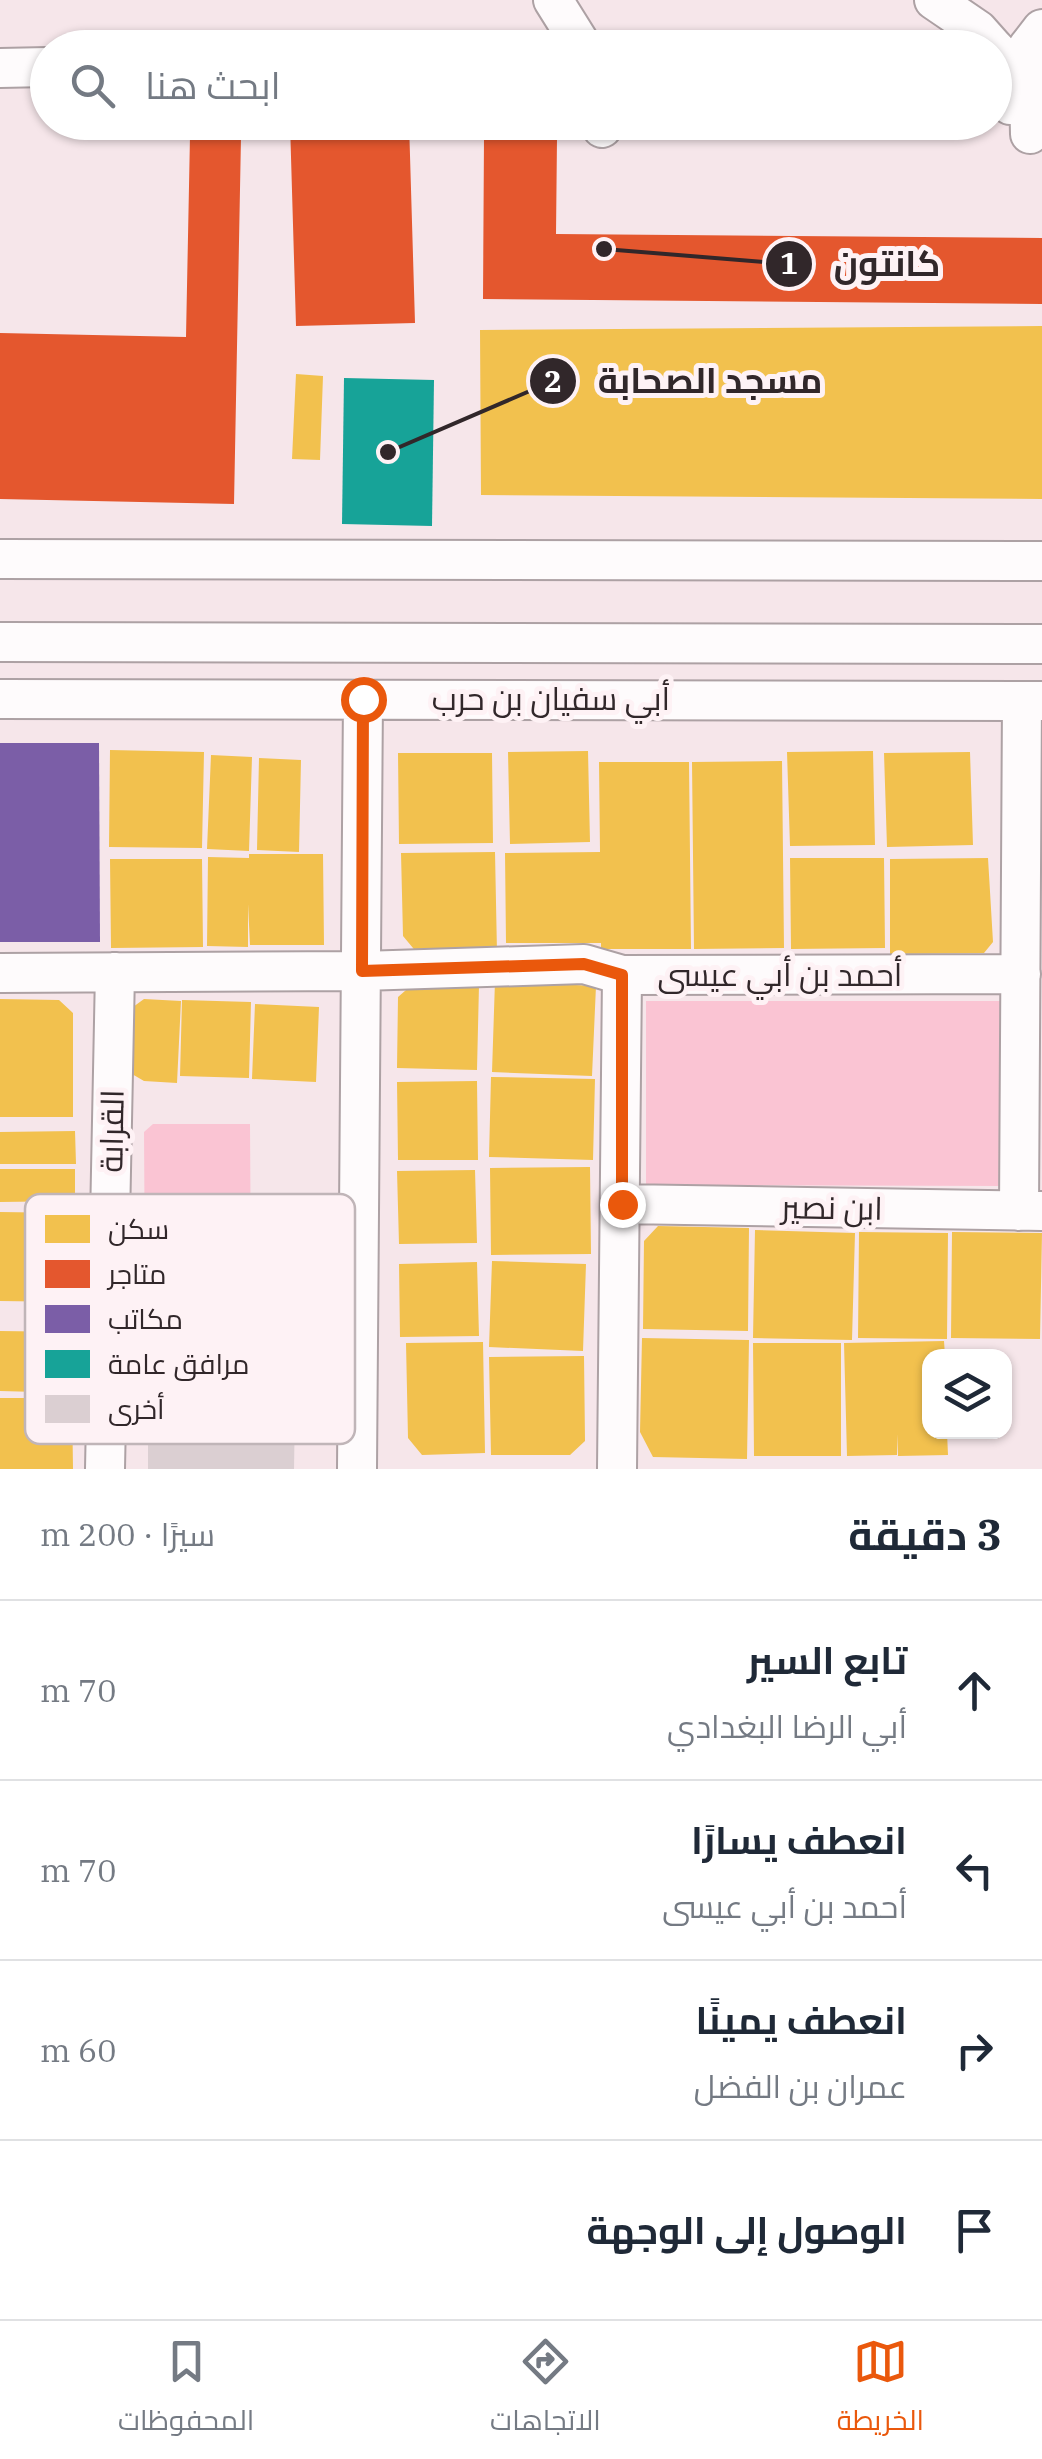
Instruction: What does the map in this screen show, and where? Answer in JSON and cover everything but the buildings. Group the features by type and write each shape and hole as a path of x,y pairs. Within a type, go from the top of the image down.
{"street":[{"path":"552,0 571,30"},
{"path":"934,0 978,30"},
{"path":"1015,52 1020,134"},
{"path":"0,68 30,68"},
{"path":"0,560 1042,561"},
{"name":"أبي سفيان بن حرب","path":"0,642 1042,644"},
{"path":"534,642 535,699"},
{"name":"أبي سفيان بن حرب","path":"0,698 1032,701"},
{"path":"357,1469 363,699"},
{"path":"1031,1211 1022,974 1032,701"},
{"name":"أحمد بن أبي عيسى","path":"0,973 362,971 584,964 622,975 1022,974"},
{"name":"القرابة","path":"111,1194 115,972"},
{"path":"618,1469 622,975"},
{"name":"ابن نصير","path":"622,1204 1031,1211"},
{"name":"القرابة","path":"106,1444 106,1469"}],"shaded area":[{"path":"646,1001 1005,1001 1005,1186 646,1185"},
{"path":"153,1124 250,1124 250,1194 144,1194 144,1132"}],"place":[{"name":"كانتون","path":"604,249"},
{"name":"مسجد الصحابة","path":"388,452"}],"route":[{"path":"363,699 362,971 584,964 622,975 622,1204"}]}
